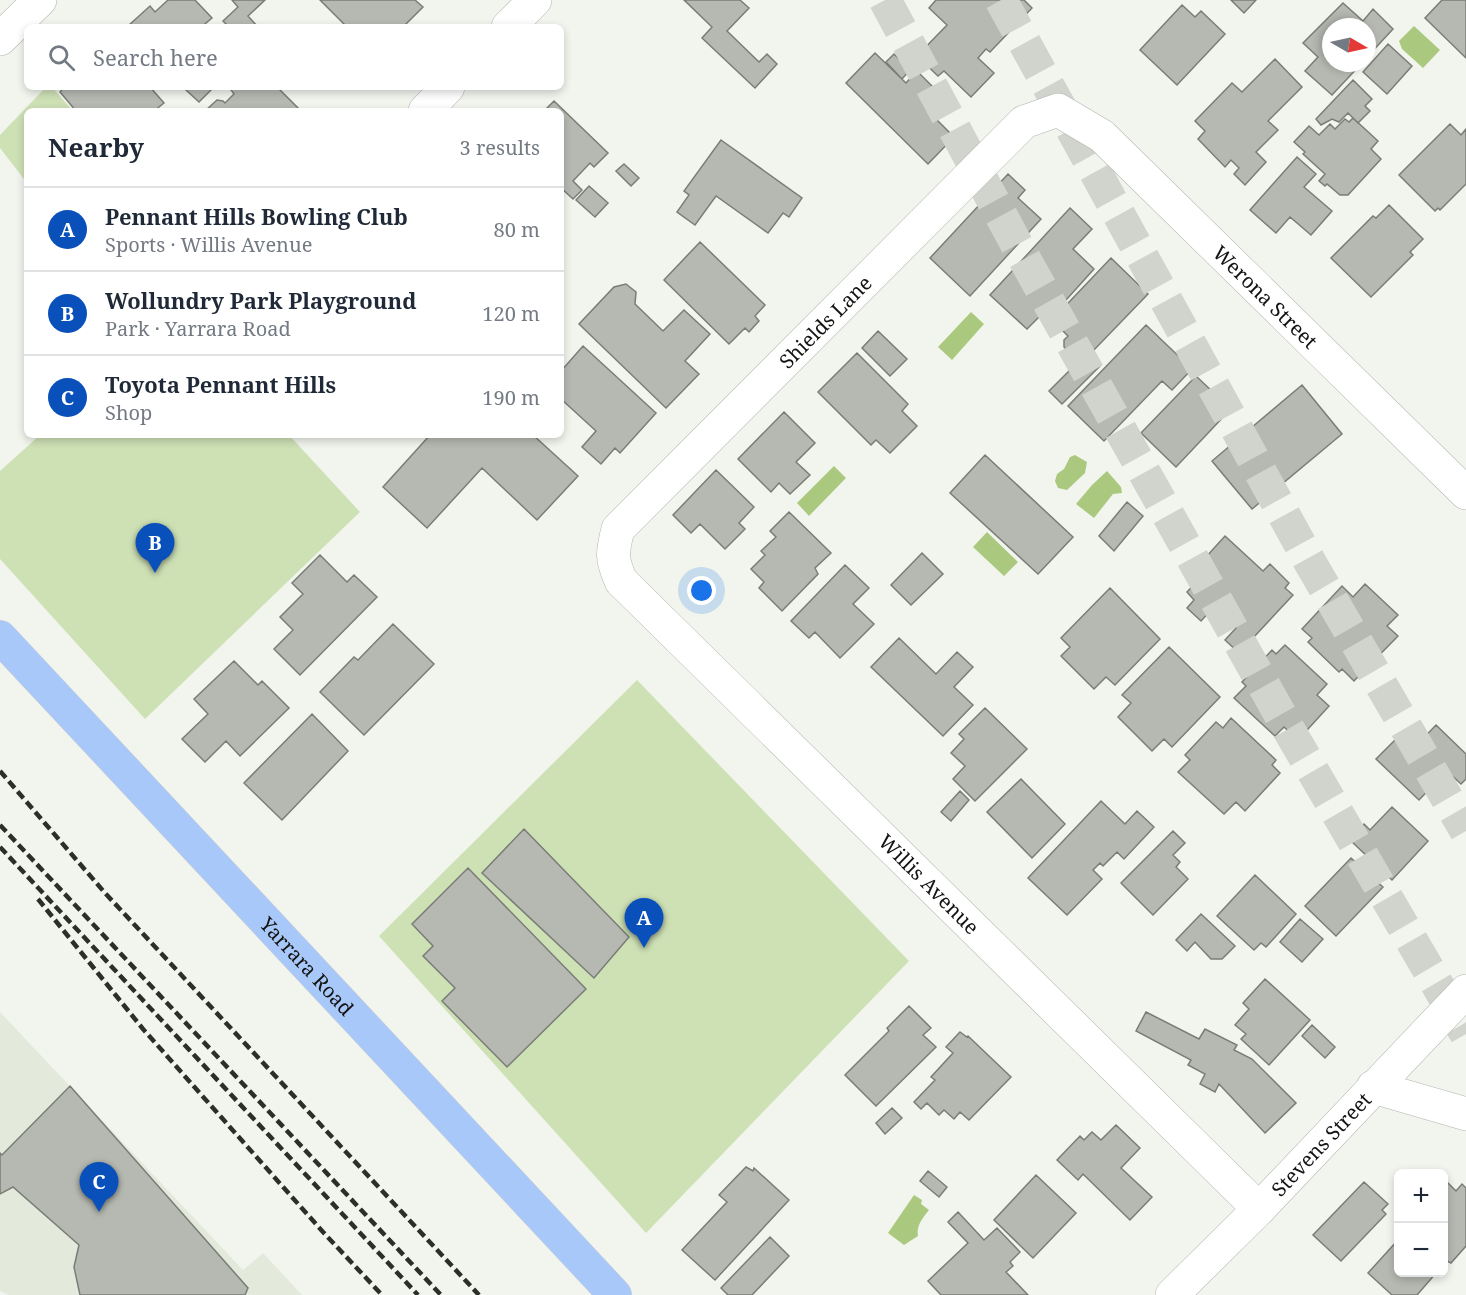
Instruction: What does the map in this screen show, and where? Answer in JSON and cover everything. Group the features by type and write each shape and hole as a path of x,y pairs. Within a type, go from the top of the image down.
{"main road":[{"name":"Yarrara Road","path":"0,637 615,1295"}],"street":[{"path":"0,39 40,0"},
{"path":"511,24 535,0"},
{"path":"428,108 445,90"},
{"name":"Werona Street","path":"1058,110 1102,136 1466,493"},
{"name":"Shields Lane","path":"612,552 618,529 1024,122 1058,110"},
{"name":"Willis Avenue","path":"612,552 621,581 1259,1209"},
{"name":"Stevens Street","path":"1172,1295 1259,1209 1466,991"},
{"path":"1373,1087 1466,1114"}],"shaded area":[{"path":"1414,26 1440,50 1423,68 1402,49 1399,41"},
{"path":"43,90 55,90 70,108 26,108"},
{"path":"24,110 24,179 0,148 0,135"},
{"path":"971,312 984,324 952,360 938,347"},
{"path":"37,438 292,438 360,512 145,719 0,559 0,471"},
{"path":"1075,455 1087,462 1085,473 1067,490 1058,488 1055,481 1057,474 1064,469 1070,457"},
{"path":"834,466 846,478 809,516 797,503"},
{"path":"1107,471 1121,487 1122,493 1113,494 1094,518 1076,504"},
{"path":"987,532 1018,562 1004,576 973,547"},
{"path":"637,680 909,961 646,1233 379,936"},
{"path":"0,1012 243,1270 263,1253 302,1295 9,1295 0,1291"},
{"path":"914,1195 922,1200 921,1204 929,1210 919,1226 918,1236 904,1245 888,1233"}],"building":[{"path":"168,0 195,0 212,18 205,24 130,24 150,6 155,12"},
{"path":"232,0 265,0 248,16 255,24 226,24 223,21 238,7"},
{"path":"320,0 415,0 423,7 406,24 344,24"},
{"path":"684,0 740,0 749,8 727,31 759,62 767,54 777,64 755,88 702,38 712,27"},
{"path":"936,0 1024,0 1032,8 990,52 986,49 978,58 994,73 971,97 944,71 938,76 917,56 947,25 929,8"},
{"path":"1231,0 1256,0 1244,13"},
{"path":"1442,0 1466,0 1466,58 1425,18"},
{"path":"1343,3 1360,18 1328,18"},
{"path":"1182,5 1195,17 1201,11 1225,34 1177,85 1140,50"},
{"path":"1373,9 1393,29 1376,47 1376,18 1366,18"},
{"path":"1322,24 1322,72 1354,72 1332,95 1305,71 1318,57 1303,43"},
{"path":"1388,44 1412,66 1387,94 1363,72 1376,72 1376,57"},
{"path":"875,53 906,83 917,71 940,94 926,109 954,137 928,164 846,83"},
{"path":"894,54 910,70 902,79 886,62"},
{"path":"1275,59 1302,87 1268,121 1278,130 1256,152 1266,162 1245,185 1234,174 1239,168 1231,160 1225,167 1198,139 1205,131 1195,121 1232,83 1242,92"},
{"path":"1353,80 1372,99 1365,106 1370,111 1358,123 1348,113 1339,122 1332,119 1321,125 1316,119"},
{"path":"62,90 153,90 164,103 158,108 73,108 60,92"},
{"path":"186,90 211,90 199,102"},
{"path":"231,90 280,90 298,108 208,108 217,100 225,103 234,94"},
{"path":"554,101 561,108 547,108"},
{"path":"564,111 608,153 594,167 590,163 573,181 582,190 573,199 564,191"},
{"path":"1353,118 1378,141 1371,149 1381,159 1348,195 1340,195 1327,184 1325,186 1319,181 1325,174 1303,154 1305,152 1294,142 1309,126 1319,135 1330,124 1335,129 1345,119 1349,122"},
{"path":"1450,124 1461,135 1466,129 1466,184 1440,210 1438,208 1435,211 1399,175"},
{"path":"721,140 802,198 789,217 783,213 768,233 716,196 695,225 677,212 689,195 684,191"},
{"path":"1297,157 1316,174 1304,187 1332,211 1311,235 1290,217 1276,233 1250,210"},
{"path":"624,164 639,178 631,186 616,171"},
{"path":"1008,174 1025,190 1018,198 1041,219 970,296 930,258"},
{"path":"589,186 608,203 595,217 576,200"},
{"path":"1389,205 1423,239 1410,252 1413,255 1371,297 1331,258 1373,216 1376,218"},
{"path":"1070,208 1092,229 1073,249 1094,269 1048,320 1042,314 1027,329 990,295"},
{"path":"700,242 765,305 755,316 759,321 749,332 745,328 729,344 664,280"},
{"path":"1111,258 1148,294 1093,351 1089,347 1081,355 1074,357 1064,347 1064,340 1068,336 1052,320"},
{"path":"626,284 636,292 635,304 663,331 684,310 710,334 685,361 699,374 666,408 579,324 614,287"},
{"path":"1146,325 1192,369 1172,390 1162,381 1104,441 1068,406"},
{"path":"878,331 907,359 890,376 862,348"},
{"path":"583,346 656,413 620,453 615,448 601,464 582,447 596,431 564,402 564,368"},
{"path":"857,353 908,404 902,411 917,426 890,453 876,440 871,445 818,392"},
{"path":"1087,353 1100,366 1062,404 1049,391"},
{"path":"1196,376 1216,395 1211,400 1226,414 1176,467 1141,433"},
{"path":"1302,385 1342,434 1252,509 1212,461"},
{"path":"784,412 815,443 796,462 810,475 790,494 779,483 771,492 738,459"},
{"path":"427,438 536,438 578,476 537,520 482,468 427,528 383,487"},
{"path":"985,455 1073,537 1038,574 950,493"},
{"path":"716,470 754,507 739,523 745,529 725,549 700,524 691,533 673,515"},
{"path":"1127,502 1143,516 1114,551 1099,536"},
{"path":"789,512 831,553 815,568 818,574 782,611 759,588 764,582 751,569 765,555 761,551 776,537 770,531"},
{"path":"1225,536 1263,571 1270,564 1289,583 1285,588 1293,595 1239,653 1225,640 1236,628 1214,607 1201,621 1187,608 1194,600 1187,592 1213,564 1206,557"},
{"path":"922,553 943,574 911,605 891,585"},
{"path":"320,555 347,582 354,575 377,597 300,675 274,649 293,630 280,617 303,594 292,583"},
{"path":"845,565 869,588 853,604 874,624 840,658 815,632 809,638 791,621"},
{"path":"1365,584 1398,615 1387,626 1398,636 1354,681 1342,669 1339,672 1308,642 1312,638 1302,629 1342,586 1353,597"},
{"path":"1110,588 1160,639 1115,685 1106,677 1094,689 1061,656 1070,647 1061,638"},
{"path":"393,624 434,664 364,735 320,692 354,657 358,660"},
{"path":"899,638 936,674 957,652 973,667 954,687 973,705 943,736 871,667"},
{"path":"1285,645 1327,684 1317,695 1329,706 1298,740 1284,727 1275,736 1234,698 1246,686 1242,682 1272,650 1276,654"},
{"path":"1169,647 1220,697 1172,747 1164,739 1152,751 1118,717 1131,703 1122,695"},
{"path":"234,661 258,685 262,681 289,708 240,756 226,741 205,762 182,739 208,714 194,699"},
{"path":"985,708 1027,749 975,801 953,779 965,766 951,753 964,739 959,734"},
{"path":"312,714 348,751 282,820 244,783"},
{"path":"1231,718 1276,760 1272,765 1280,773 1245,811 1236,802 1224,814 1178,772 1190,760 1185,755 1216,722 1223,728"},
{"path":"1436,725 1466,754 1466,779 1461,784 1447,771 1419,800 1376,759 1397,738 1411,751"},
{"path":"1021,779 1065,824 1032,858 987,812"},
{"path":"960,791 969,800 951,821 941,812"},
{"path":"1101,801 1125,824 1137,811 1154,827 1124,859 1117,852 1103,866 1100,863 1093,870 1102,879 1067,915 1028,878"},
{"path":"1392,807 1428,841 1392,880 1349,839 1364,824 1370,830"},
{"path":"524,829 629,937 594,978 482,873"},
{"path":"1173,831 1185,843 1173,855 1180,862 1176,867 1188,879 1153,915 1121,883"},
{"path":"1351,858 1383,887 1336,936 1305,906"},
{"path":"468,868 586,989 507,1067 442,1001 455,988 423,956 433,946 412,924"},
{"path":"1255,875 1296,914 1266,947 1261,943 1254,950 1217,916"},
{"path":"1201,914 1235,946 1222,959 1211,959 1195,942 1187,951 1176,940"},
{"path":"1300,919 1323,939 1302,962 1280,942"},
{"path":"1265,979 1310,1020 1269,1065 1241,1039 1246,1034 1235,1025 1249,1009 1243,1003"},
{"path":"909,1006 931,1028 923,1035 936,1047 876,1106 845,1075 889,1031 887,1028"},
{"path":"1146,1012 1199,1039 1205,1029 1237,1045 1234,1050 1252,1059 1296,1103 1265,1133 1219,1084 1215,1092 1200,1084 1205,1074 1188,1065 1191,1060 1136,1031"},
{"path":"1312,1025 1335,1047 1325,1058 1302,1036"},
{"path":"960,1032 968,1036 1011,1077 969,1120 960,1112 954,1119 944,1110 939,1115 927,1103 921,1109 914,1102 935,1080 931,1077 953,1053 946,1047"},
{"path":"70,1086 248,1288 245,1295 80,1295 74,1267 79,1245 13,1187 0,1194 0,1153 2,1155"},
{"path":"892,1108 902,1118 885,1134 876,1123"},
{"path":"1116,1125 1140,1148 1121,1168 1152,1197 1130,1220 1083,1174 1078,1180 1057,1160 1080,1136 1084,1140 1092,1132 1101,1140"},
{"path":"746,1167 753,1171 754,1168 789,1200 715,1280 682,1250 727,1202 719,1195"},
{"path":"928,1171 947,1187 939,1197 920,1181"},
{"path":"1036,1175 1076,1213 1033,1258 994,1220"},
{"path":"1364,1182 1388,1204 1382,1210 1386,1214 1341,1261 1313,1235"},
{"path":"1448,1183 1456,1191 1462,1184 1466,1188 1466,1246 1451,1263 1448,1262"},
{"path":"958,1212 984,1240 997,1228 1020,1252 1010,1262 1013,1266 1006,1272 1028,1295 941,1295 928,1281 968,1243 948,1222"},
{"path":"770,1237 789,1256 752,1295 728,1295 721,1288"},
{"path":"1394,1244 1394,1277 1433,1277 1417,1295 1392,1295 1368,1273"}],"tunnel":[{"path":"885,0 1024,258 1286,725 1466,1034"},
{"path":"1001,0 1311,564 1466,831"}],"railway":[{"path":"0,771 105,893 479,1295"},
{"path":"0,825 441,1295"},
{"path":"0,847 418,1295"},
{"path":"38,899 143,1029 382,1295"}],"place":[{"name":"Wollundry Park Playground","path":"155,573"},
{"name":"Pennant Hills Bowling Club","path":"644,948"},
{"name":"Toyota Pennant Hills","path":"99,1212"}]}
